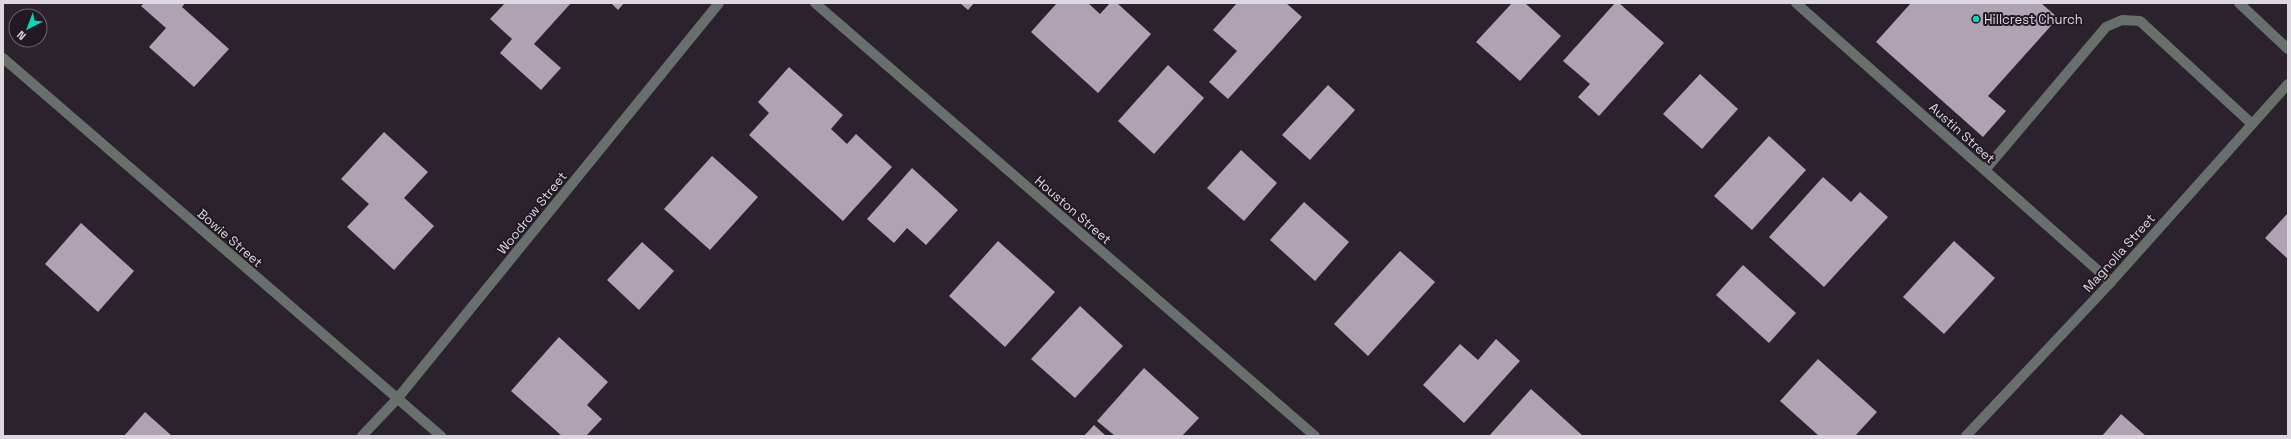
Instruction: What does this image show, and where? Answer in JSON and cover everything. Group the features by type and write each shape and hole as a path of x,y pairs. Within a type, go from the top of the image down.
{"street":[{"name":"Woodrow Street","path":"362,436 397,399 719,3"},
{"name":"Houston Street","path":"815,3 1315,436"},
{"name":"Austin Street","path":"1796,3 2111,282"},
{"path":"2239,3 2288,49"},
{"path":"1985,170 2106,27 2122,20 2140,21 2252,124"},
{"name":"Bowie Street","path":"3,58 441,436"},
{"name":"Magnolia Street","path":"1966,436 2111,282 2288,84"}],"building":[{"path":"144,3 185,3 182,7 229,49 194,87 149,47 166,28 141,6"},
{"path":"505,3 571,3 534,44 561,68 541,90 500,53 512,39 490,19"},
{"path":"611,3 624,3 618,10"},
{"path":"960,3 974,3 968,10"},
{"path":"1057,3 1088,3 1100,14 1110,3 1117,3 1151,34 1098,93 1031,32"},
{"path":"1237,3 1286,3 1302,17 1228,99 1209,82 1237,51 1213,30"},
{"path":"1512,3 1525,3 1561,36 1520,81 1476,42"},
{"path":"1615,3 1619,3 1664,43 1599,116 1578,97 1590,84 1563,61"},
{"path":"1911,3 2041,3 2058,18 1988,96 2006,111 1983,137 1876,42"},
{"path":"1168,65 1204,98 1154,154 1118,121"},
{"path":"789,67 843,115 831,129 847,144 856,134 892,167 843,221 749,135 769,113 758,102"},
{"path":"1700,74 1738,109 1702,149 1663,114"},
{"path":"1328,85 1355,110 1310,160 1282,135"},
{"path":"384,132 428,172 404,198 434,226 394,270 347,227 369,204 341,179"},
{"path":"1769,136 1806,170 1752,230 1714,196"},
{"path":"1241,150 1277,183 1244,221 1207,188"},
{"path":"712,156 758,197 710,250 664,209"},
{"path":"912,168 958,210 926,245 907,228 894,243 867,219"},
{"path":"1823,177 1851,202 1860,192 1888,217 1824,287 1769,237"},
{"path":"1304,202 1349,242 1315,281 1270,240"},
{"path":"2288,213 2288,259 2265,238"},
{"path":"81,223 134,271 98,312 45,264"},
{"path":"998,241 1055,292 1005,347 949,296"},
{"path":"1954,241 1995,278 1944,334 1903,297"},
{"path":"642,242 674,271 639,310 607,280"},
{"path":"1400,251 1435,282 1368,356 1334,324"},
{"path":"1743,265 1796,313 1769,343 1716,295"},
{"path":"1080,306 1123,346 1075,398 1031,359"},
{"path":"559,337 608,382 587,405 602,419 586,436 562,436 511,391"},
{"path":"1496,339 1520,361 1464,423 1423,385 1460,344 1478,360"},
{"path":"1818,359 1877,412 1855,436 1819,436 1780,401"},
{"path":"1144,368 1199,418 1182,436 1115,436 1097,421"},
{"path":"1531,389 1583,436 1489,436"},
{"path":"145,412 172,436 124,436"},
{"path":"2121,414 2146,436 2102,436"},
{"path":"1094,425 1106,436 1084,436"}],"place":[{"name":"Hillcrest Church","path":"1976,19"}]}
